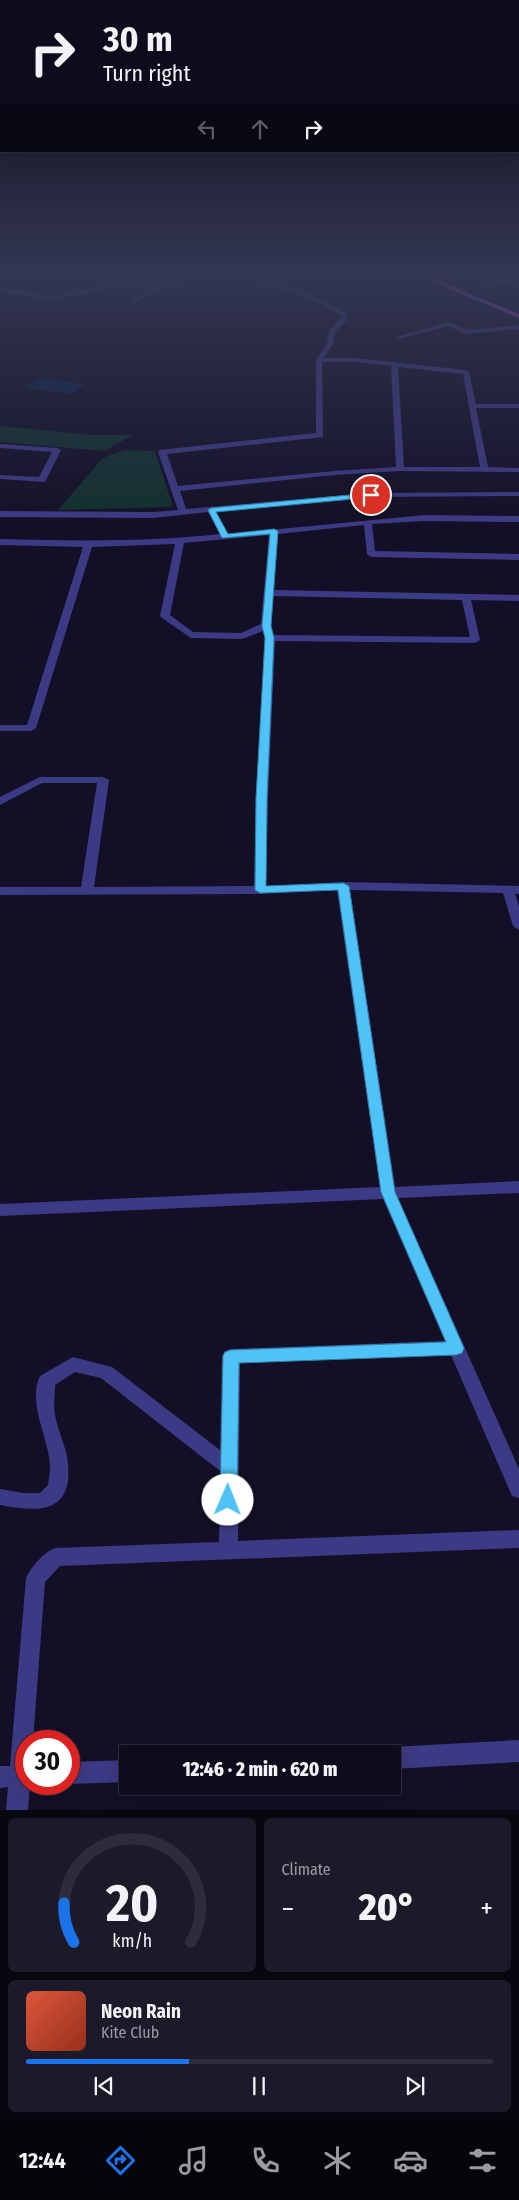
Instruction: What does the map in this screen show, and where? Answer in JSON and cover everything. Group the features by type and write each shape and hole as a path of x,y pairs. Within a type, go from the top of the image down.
{"street":[{"path":"183,513 162,452 320,435 319,360 321,357"},
{"path":"319,360 355,360 394,366 466,372 484,469"},
{"path":"394,366 400,469"},
{"path":"473,406 519,406"},
{"path":"0,446 57,450 42,480 0,477"},
{"path":"175,489 334,473 400,469 519,470"},
{"path":"0,514 154,515 371,495 519,494"},
{"path":"211,510 225,536"},
{"path":"0,542 88,544 180,541 425,518 519,519"},
{"path":"368,522 371,554 519,557"},
{"path":"260,890 262,798 270,638 266,626 274,531"},
{"path":"180,541 165,616 191,635 242,636 266,626"},
{"path":"0,728 31,728 88,544"},
{"path":"270,593 519,598"},
{"path":"270,638 475,640 466,597"},
{"path":"0,802 40,780 103,780 87,890"},
{"path":"343,886 388,1192 519,1490"},
{"path":"0,891 260,890 343,886 514,890 519,926"},
{"path":"0,1210 519,1187"},
{"path":"228,1550 231,1356 456,1348"},
{"path":"0,1496 22,1501 44,1501 57,1488 59,1464 46,1414 46,1381 73,1364 106,1372 229,1467"},
{"path":"20,1730 36,1578 55,1557 519,1540"},
{"path":"401,1758 519,1752"},
{"path":"80,1773 119,1771"},
{"path":"16,1795 17,1810"}],"green space":[{"path":"0,426 92,435 132,435 105,451 0,442"},
{"path":"126,450 155,451 173,507 58,510 100,461 109,455"}],"water":[{"path":"39,378 85,384 72,394 25,388"}],"route":[{"path":"228,1500 231,1356 456,1348 388,1192 343,886 260,890 262,798 270,638 266,626 274,531 225,536 211,510 371,495"}]}
